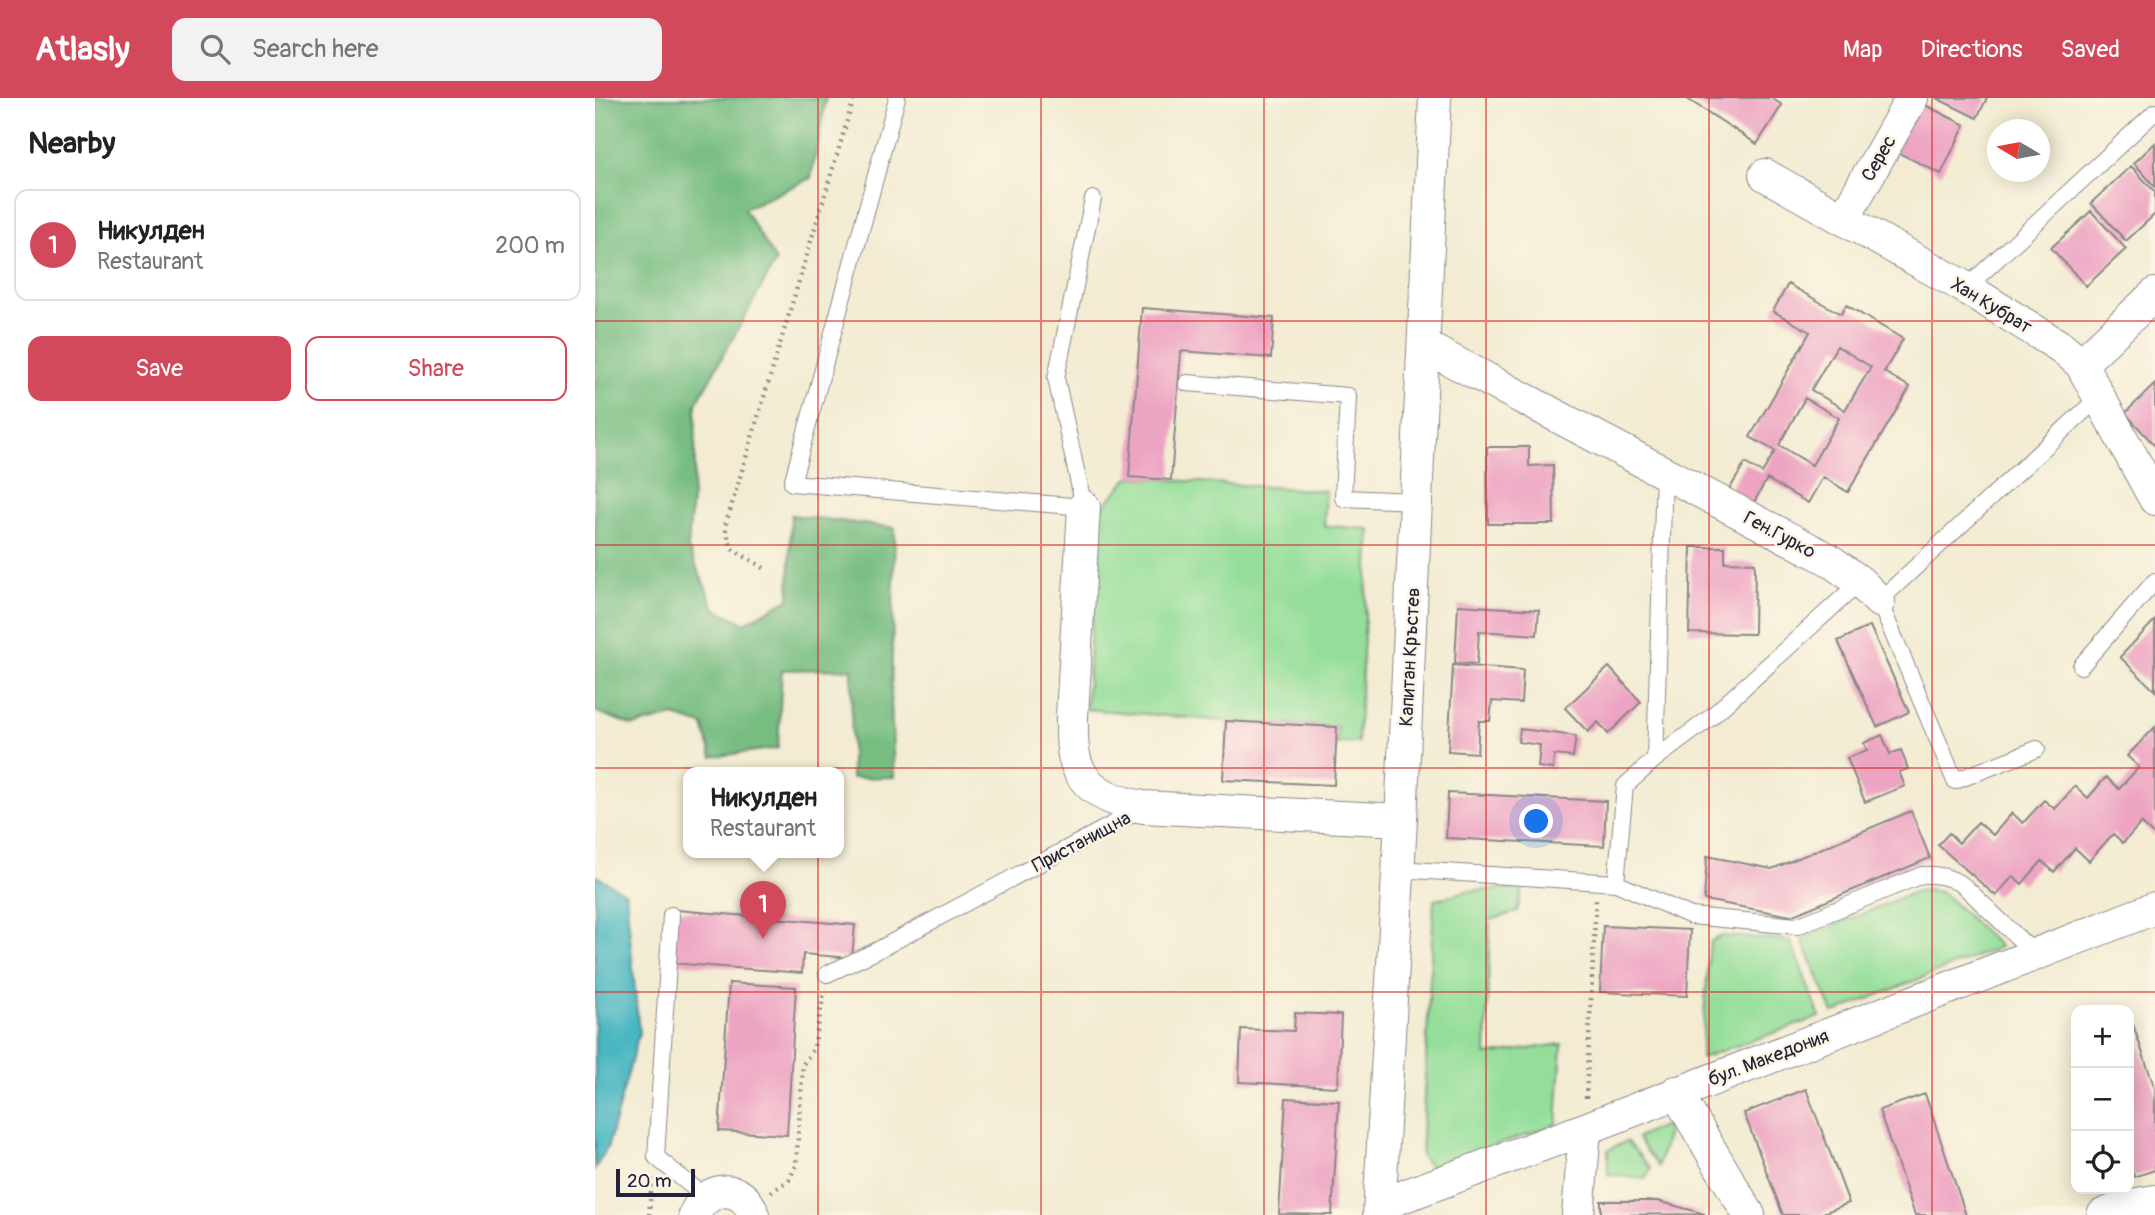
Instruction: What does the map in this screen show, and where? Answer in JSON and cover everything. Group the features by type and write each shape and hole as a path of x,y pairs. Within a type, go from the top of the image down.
{"street":[{"name":"Капитан Кръстев","path":"1380,1210 1435,98"},
{"name":"Серес","path":"1844,218 1912,98"},
{"name":"Хан Кубрат","path":"1765,175 1966,288 2064,349 2081,364 2155,499"},
{"path":"2081,364 2155,294"},
{"name":"Ген.Гурко","path":"1424,346 1828,559 1870,592"},
{"path":"1084,507 1072,716 1073,745 1079,771 1097,790 1118,803 1143,807"},
{"name":"Пристанищна","path":"1143,807 1401,820"},
{"name":"бул. Македония","path":"1380,1210 1675,1092 2155,908"},
{"path":"1675,1092 1749,1215"},
{"path":"1578,1215 1585,1129"},
{"path":"700,1206 720,1191 730,1191 744,1199 752,1211"},
{"path":"2103,1215 2125,1206 2155,1201"}],"lane":[{"path":"897,98 792,483 1084,507 1056,378 1093,199"},
{"path":"1966,288 2155,112"},
{"path":"1187,383 1348,396 1343,498 1416,501"},
{"path":"1616,883 1625,786 1655,759 1870,592 2099,397"},
{"path":"1655,759 1664,473"},
{"path":"2081,666 2155,581"},
{"path":"1870,592 1955,781 2036,748"},
{"name":"Пристанищна","path":"827,974 874,952 1143,807"},
{"path":"1398,869 1616,883 1691,915 1797,926 1922,875 1936,874 1951,878 1964,886 2036,955"},
{"path":"671,915 656,1157 700,1206"}],"path":[{"path":"764,568 732,549 725,527 854,98"},
{"path":"1585,1129 1597,882"},
{"path":"752,1211 789,1180 796,1166 803,1064 814,1048 827,974"},
{"path":"649,1215 649,1197 656,1157"}],"green space":[{"path":"595,98 826,98 811,178 744,209 776,261 696,404 695,462 688,548 715,609 745,623 789,599 791,515 895,528 891,699 894,777 851,778 852,669 782,670 778,748 712,757 703,725 674,716 633,726 595,711"},
{"path":"1129,477 1326,491 1324,526 1370,529 1358,742 1336,744 1337,727 1086,709 1099,511"},
{"path":"1523,888 1517,912 1490,920 1486,1055 1562,1044 1557,1124 1431,1168 1421,1156 1434,900 1467,891"},
{"path":"1917,891 1943,893 2000,947 1833,1013 1802,939"},
{"path":"1722,936 1790,940 1820,1017 1701,1058 1709,950 1711,941"},
{"path":"1665,1125 1668,1132 1658,1166 1637,1138"},
{"path":"1627,1141 1651,1169 1645,1179 1608,1174 1608,1150"}],"water":[{"path":"595,875 626,893 639,1033 608,1146 595,1169"}],"building":[{"path":"1686,98 1771,98 1782,105 1757,144"},
{"path":"1936,98 1987,98 1977,118"},
{"path":"1919,102 1965,125 1941,174 1895,151"},
{"path":"2155,143 2155,187 2134,163"},
{"path":"2131,166 2155,192 2155,214 2126,241 2091,203"},
{"path":"2091,211 2126,249 2086,286 2051,248"},
{"path":"1788,284 1841,314 1846,305 1903,339 1884,372 1910,387 1848,492 1823,477 1808,503 1767,479 1749,511 1725,497 1745,463 1762,473 1775,451 1750,437 1810,332 1773,311","holes":["1837,346 1871,367 1845,410 1811,390","1805,398 1839,418 1812,465 1779,445"]},
{"path":"1142,308 1274,318 1271,358 1181,351 1171,480 1129,477"},
{"path":"2155,384 2155,446 2125,413"},
{"path":"1487,447 1529,447 1529,466 1553,465 1554,524 1488,524"},
{"path":"1691,547 1725,547 1725,562 1755,563 1754,634 1689,633"},
{"path":"1458,605 1539,610 1537,635 1479,631 1477,664 1455,663"},
{"path":"2155,620 2155,691 2120,657"},
{"path":"1870,626 1909,712 1877,727 1838,641"},
{"path":"1453,665 1523,670 1521,703 1492,701 1490,721 1479,721 1477,753 1448,751"},
{"path":"1609,667 1641,702 1608,734 1598,722 1588,732 1565,708"},
{"path":"1226,721 1337,727 1334,785 1223,780"},
{"path":"2155,727 2155,836 2141,823 2123,843 2113,834 2089,861 2075,848 2054,872 2042,861 2022,884 2013,876 1996,896 1938,845 1949,833 1959,843 1978,822 1993,835 2012,813 2023,823 2044,800 2055,809 2075,786 2088,798 2106,777 2119,789 2139,767 2127,756"},
{"path":"1520,729 1576,736 1573,757 1554,755 1553,769 1538,767 1540,745 1518,742"},
{"path":"1882,735 1890,754 1901,750 1908,769 1899,772 1905,786 1865,802 1847,758 1867,750 1864,743"},
{"path":"1448,793 1606,801 1604,846 1446,838"},
{"path":"1911,811 1930,858 1791,916 1704,900 1707,856 1772,869"},
{"path":"676,910 855,925 852,958 803,954 802,973 671,963"},
{"path":"1603,926 1690,930 1687,996 1600,992"},
{"path":"729,983 796,987 787,1135 719,1131"},
{"path":"1295,1013 1341,1015 1338,1087 1239,1082 1241,1029 1294,1031"},
{"path":"2134,1028 2155,1089 2155,1170 2134,1177"},
{"path":"1806,1089 1849,1203 1818,1215 1783,1215 1744,1113"},
{"path":"1925,1094 1966,1215 1915,1215 1879,1110"},
{"path":"1286,1098 1339,1101 1332,1215 1279,1214"},
{"path":"1601,1201 1658,1201 1705,1214 1601,1215"}],"place":[{"name":"Никулден","path":"763,939"}]}
